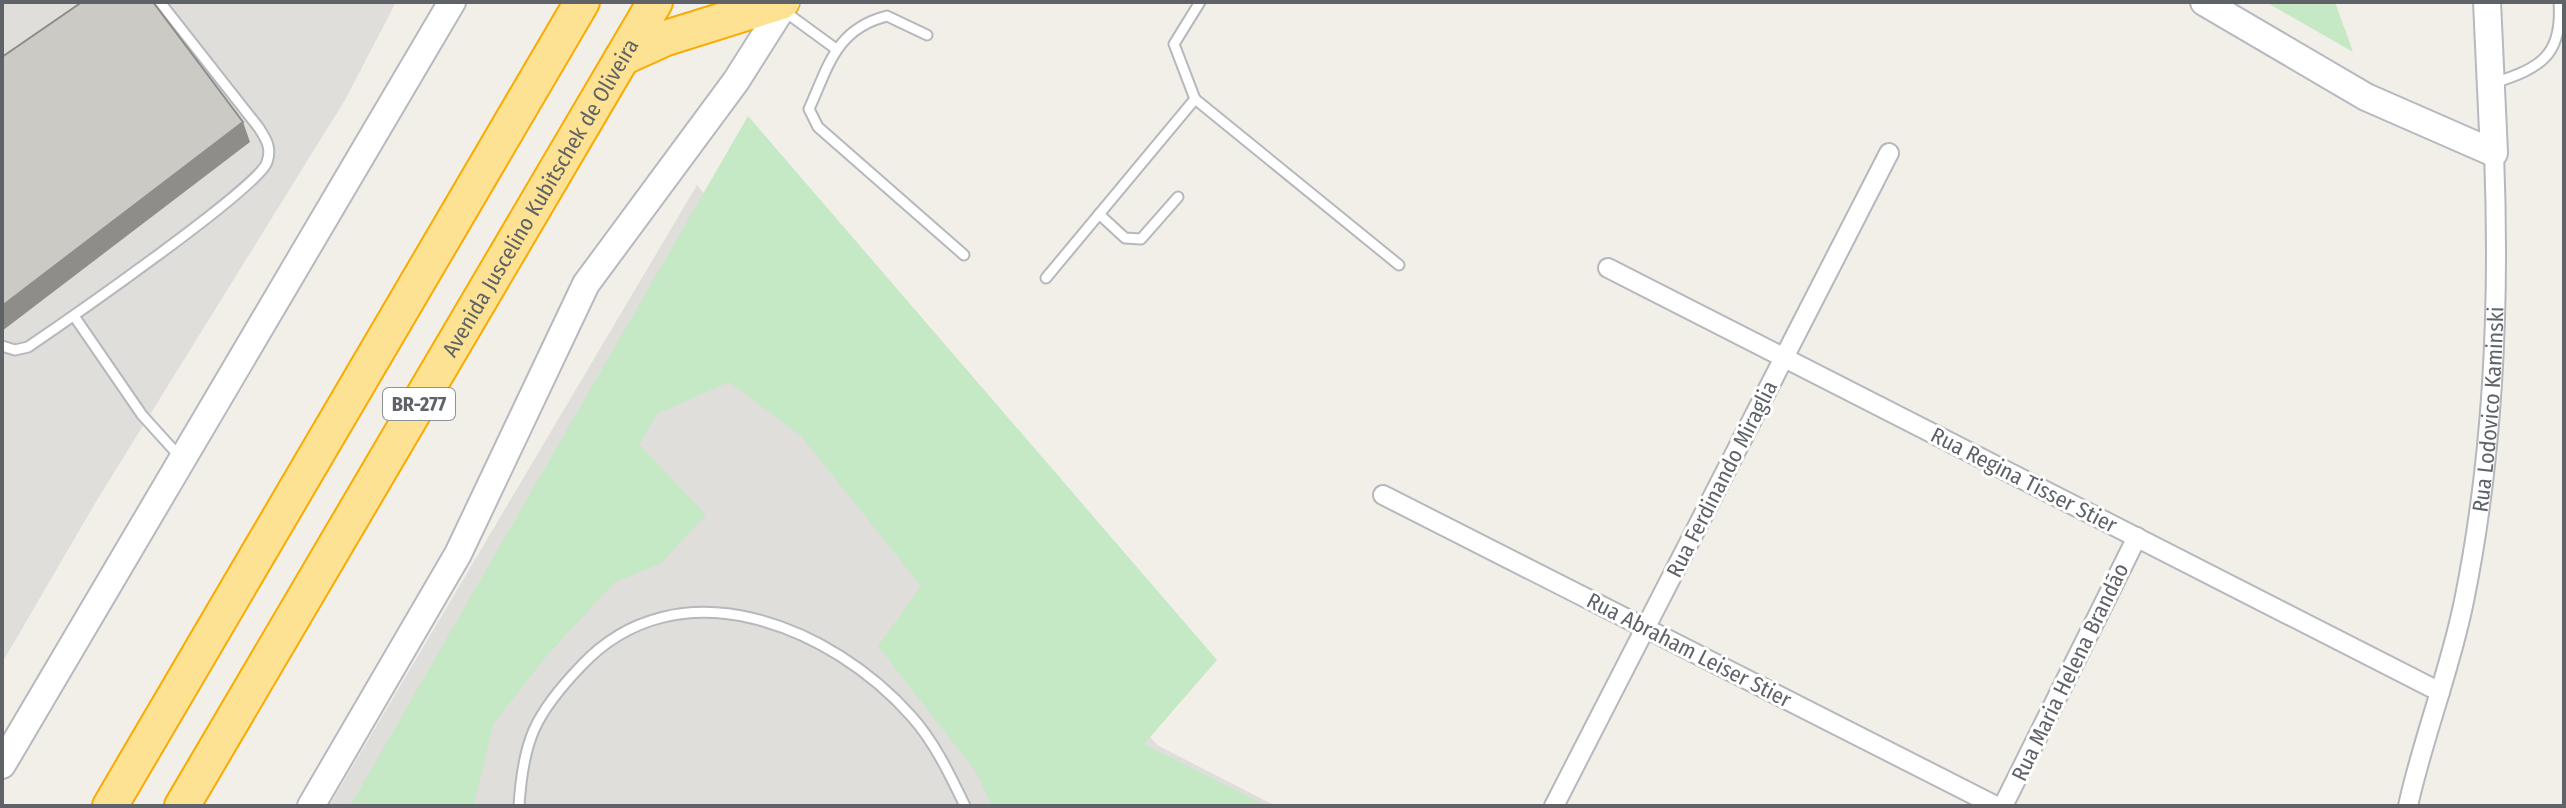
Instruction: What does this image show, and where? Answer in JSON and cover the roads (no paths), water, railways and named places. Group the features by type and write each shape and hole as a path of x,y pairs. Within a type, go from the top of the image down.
{"highway":[{"name":"BR-277","path":"110,806 582,2"},
{"name":"Avenida Juscelino Kubitschek de Oliveira","path":"182,806 655,2"},
{"path":"622,58 666,38 783,4"}],"street":[{"path":"2,765 452,2"},
{"path":"2204,2 2366,97 2494,153"},
{"name":"Rua Lodovico Kaminski","path":"2408,806 2464,602 2489,417 2497,284 2487,2"},
{"path":"311,806 458,554 486,500 561,329 586,284 736,81 783,4"},
{"name":"Rua Ferdinando Miraglia","path":"1554,806 1889,153"},
{"name":"Rua Regina Tisser Stier","path":"1608,268 2440,692"},
{"name":"Rua Abraham Leiser Stier","path":"1383,495 1996,806"},
{"name":"Rua Maria Helena Brandão","path":"2003,806 2137,537"}],"lane":[{"path":"2,346 15,350 28,347 74,316 236,195 267,165 269,145 259,128 160,2"},
{"path":"1200,2 1174,44 1195,99 1399,265"},
{"path":"2491,84 2533,70 2549,54 2557,37 2559,2"},
{"path":"783,4 836,49"},
{"path":"927,35 887,16 863,22 836,49 809,109 812,118 964,255"},
{"path":"1046,278 1195,99"},
{"path":"1099,214 1125,238 1141,239 1178,197"},
{"path":"74,316 142,415 182,460"},
{"path":"519,806 522,760 536,721 594,652 635,627 671,617 735,613 779,624 835,651 881,686 914,718 940,756 965,806"}]}
